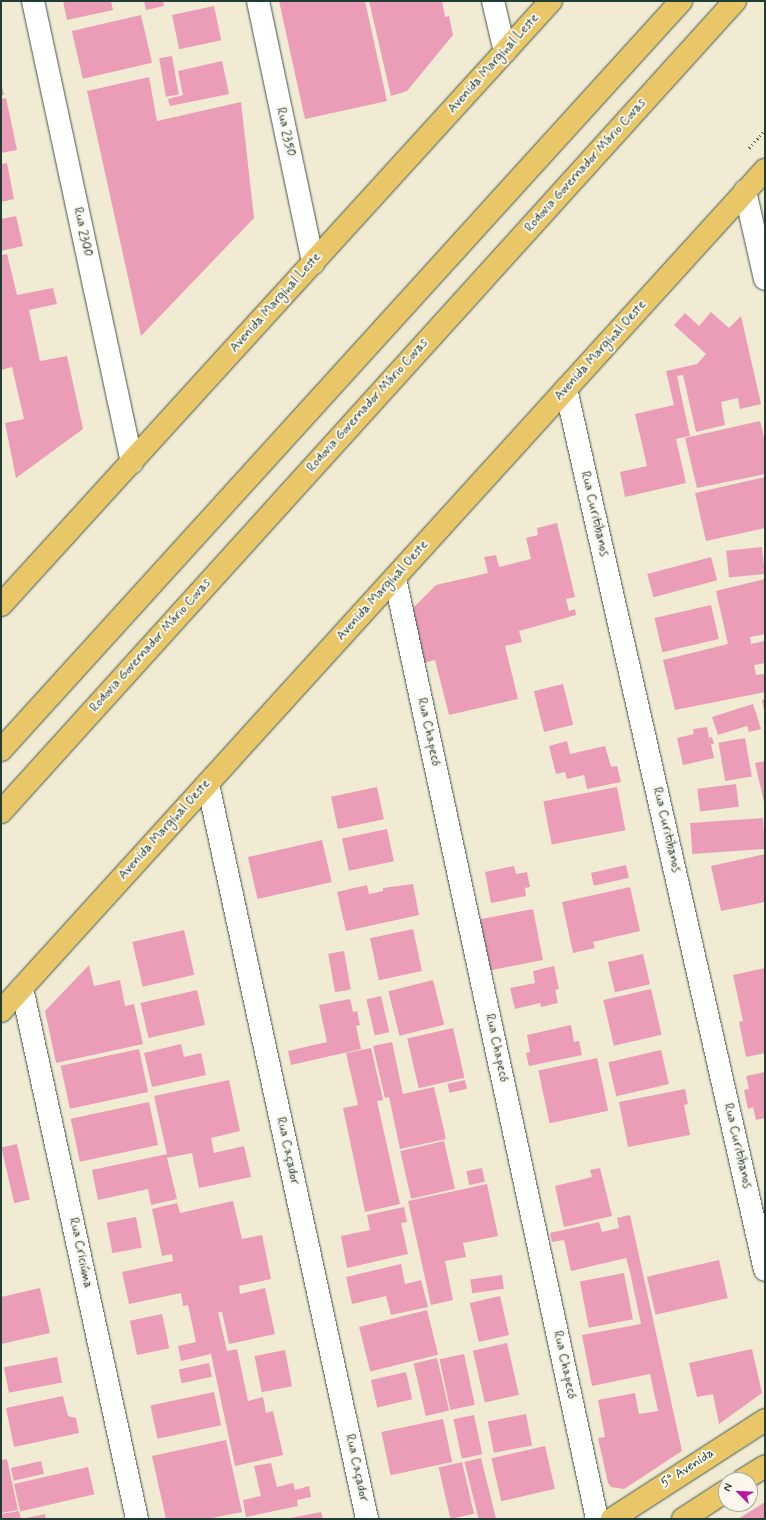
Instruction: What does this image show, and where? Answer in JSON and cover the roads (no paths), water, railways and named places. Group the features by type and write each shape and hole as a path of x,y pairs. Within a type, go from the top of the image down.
{"main road":[{"name":"Avenida Marginal Leste","path":"1,606 551,1"},
{"path":"1,750 681,1"},
{"name":"Rodovia Governador Mário Covas","path":"1,812 735,1"},
{"name":"Avenida Marginal Oeste","path":"1,1011 765,170"},
{"name":"5ª Avenida","path":"612,1519 765,1420"},
{"path":"756,1472 765,1466"},
{"path":"683,1519 718,1496"}],"street":[{"name":"Rua 2300","path":"33,1 132,462"},
{"name":"Rua 2350","path":"258,1 313,263"},
{"path":"494,1 505,52"},
{"path":"745,191 765,279"},
{"name":"Rua Curitibanos","path":"566,389 765,1270"},
{"name":"Rua Chapecó","path":"395,578 597,1519"},
{"name":"Rua Caçador","path":"208,784 367,1519"},
{"name":"Rua Criciúma","path":"22,988 137,1519"}]}
